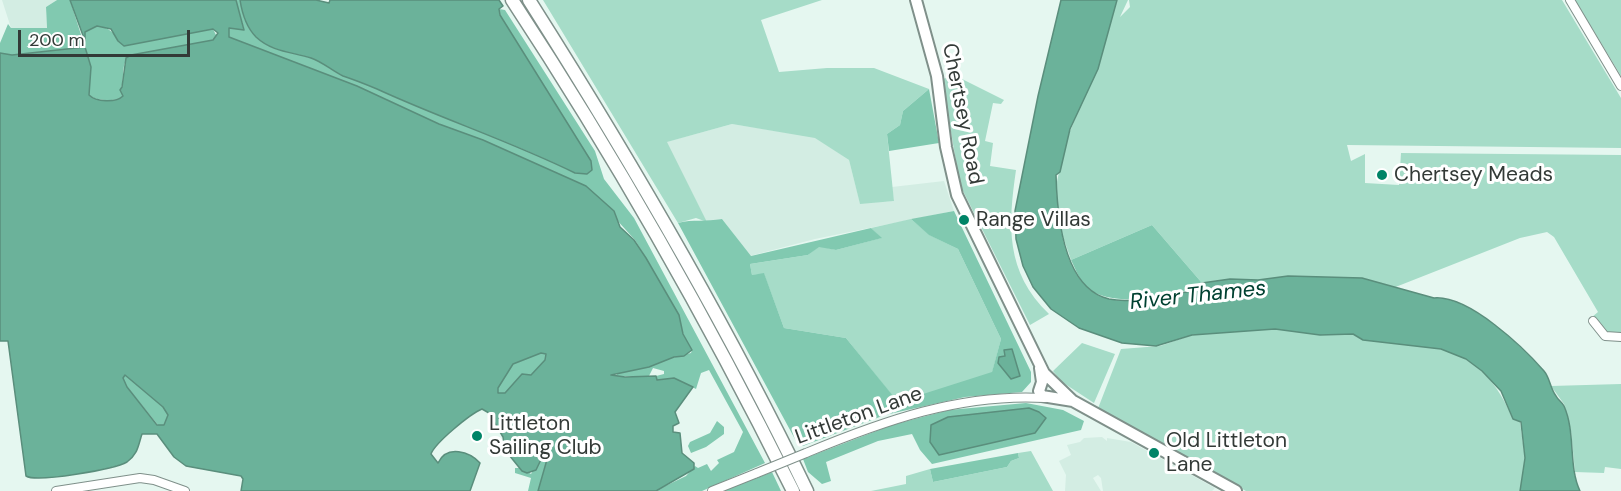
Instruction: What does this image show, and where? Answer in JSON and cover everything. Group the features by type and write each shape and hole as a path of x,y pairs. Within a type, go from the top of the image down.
{"highway":[{"path":"512,0 586,115 685,284 793,491"},
{"path":"529,0 664,221 750,378 807,491"}],"main road":[{"name":"Chertsey Road","path":"916,0 937,72 946,147 957,195 1039,362 1047,388"},
{"path":"1047,388 1236,491"}],"street":[{"path":"1570,0 1621,86"},
{"path":"1593,321 1605,336 1621,337"},
{"name":"Littleton Lane","path":"712,491 865,429 920,411 969,402 1023,397 1047,388"},
{"path":"56,491 140,478 154,480 185,491"}],"shaded area":[{"path":"2,0 57,0 46,7 47,28 24,29 11,28"},
{"path":"57,0 70,0 83,41 85,31 97,27 112,32 124,46 213,29 217,37 214,40 131,55 125,62 120,91 123,93 122,97 114,100 100,100 89,95 91,67 85,47 12,55 0,53 0,43 8,24 11,28 47,28 46,7"},
{"path":"236,0 240,0 250,29 256,37 269,46 315,60 343,76 575,173 587,174 592,170 591,161 500,15 499,9 505,10 595,151 604,179 634,218 765,463 702,491 655,491 686,476 695,466 698,468 707,464 711,471 719,463 717,460 734,452 743,432 709,370 701,373 696,389 674,378 656,380 656,376 664,374 664,371 653,368 649,376 617,376 617,372 691,353 692,350 683,334 679,315 635,240 586,186 483,140 439,124 357,86 229,37 229,28 244,29"},
{"path":"543,0 822,0 761,20 779,72 827,68 874,68 929,89 903,111 900,125 887,134 894,201 860,204 849,160 815,138 732,124 667,142 707,222 696,218 678,223"},
{"path":"1115,0 1128,0 1120,17 1130,7 1129,0 1562,0 1621,98 1621,148 1347,145 1351,161 1365,154 1365,183 1399,185 1401,153 1621,155 1621,335 1611,336 1592,317 1598,312 1554,237 1547,232 1520,238 1393,288 1362,278 1202,283 1152,225 1071,260 1058,222 1056,186 1066,141 1102,54"},
{"path":"1575,0 1621,0 1621,76"},
{"path":"960,78 1004,100 1001,104 993,103 985,141 993,143 990,166 1016,170 1011,229 1013,247 1024,282 1049,314 1030,325 960,185 942,79"},
{"path":"929,89 939,143 889,151 887,134 900,125 903,111"},
{"path":"732,124 815,137 849,160 860,203 894,201 892,187 944,181 954,211 815,239 750,256 722,219 707,222 666,142"},
{"path":"954,211 1031,372 1031,382 1022,392 965,397 885,415 803,446 796,441 678,223 722,219 751,256 871,228 882,238 836,250 819,247 808,255 750,264 752,275 764,273 784,328 846,338 898,402 992,372 1001,339 958,249 929,235 911,219"},
{"path":"911,219 930,235 958,249 1001,339 992,373 898,403 846,338 784,328 764,274 752,275 750,264 808,255 819,246 836,250 881,238 871,228"},
{"path":"1152,225 1202,283 1177,293 1145,299 1129,299 1100,295 1089,289 1078,276 1071,260"},
{"path":"1275,329 1320,335 1353,334 1363,340 1434,347 1471,362 1500,394 1513,419 1520,422 1525,458 1520,491 1246,491 1097,411 1121,349 1160,346 1192,335"},
{"path":"1082,343 1115,354 1094,403 1062,382 1053,371"},
{"path":"541,353 546,354 545,360 531,375 524,374 505,393 498,393 498,388 513,364"},
{"path":"125,375 163,407 168,415 164,425 158,425 127,387 122,378"},
{"path":"1621,384 1621,469 1605,467 1604,473 1575,472 1571,431 1564,404 1551,386"},
{"path":"1026,403 1063,410 1084,421 1081,430 932,464 920,450 912,434 878,441 826,462 831,481 822,484 808,472 803,459 892,425 949,410"},
{"path":"717,421 724,427 724,434 706,447 691,453 688,446 690,442 710,433"},
{"path":"1102,437 1107,441 1107,438 1131,442 1215,488 1212,491 1103,491 1101,478 1098,475 1093,478 1101,491 1065,491 1066,475 1059,461 1071,455 1067,445 1080,442 1084,438"},
{"path":"546,449 551,451 538,491 528,491 531,478 515,473 515,468 522,468 531,474"},
{"path":"1031,451 1053,491 871,491 906,484 906,476 930,469 933,482 1007,467 1011,461 1019,458 1018,453"},
{"path":"1018,453 1019,458 1011,461 1007,467 933,482 930,469"},
{"path":"772,472 781,491 723,491"}],"water":[{"path":"70,0 236,0 244,30 229,28 229,37 357,86 439,124 483,140 586,186 614,211 620,227 634,240 646,258 679,315 683,334 692,350 684,356 674,357 649,367 611,375 656,376 657,380 674,378 693,387 675,412 679,423 673,426 673,432 680,433 682,453 694,463 694,469 656,491 538,491 550,449 546,449 536,470 527,473 522,471 505,450 503,437 489,413 482,409 454,429 431,454 438,463 447,453 453,452 465,453 476,459 480,463 470,491 241,491 243,479 241,476 186,466 174,457 157,434 142,434 133,456 120,465 45,478 26,476 8,341 0,341 0,53 12,55 85,47 91,67 89,95 96,99 111,101 123,96 120,90 126,58 131,55 213,40 218,33 213,29 124,46 111,29 97,26 85,32 85,41","holes":["541,353 546,354 545,360 531,375 522,374 505,393 498,393 498,388 513,364","125,375 163,407 168,415 164,425 157,425 127,387 123,378"]},
{"path":"240,0 316,0 329,3 330,0 499,0 503,6 499,9 500,15 591,161 592,170 587,174 575,173 343,76 315,60 269,46 256,37 250,29 243,15"},
{"name":"River Thames","path":"1061,0 1117,0 1098,69 1070,129 1060,172 1056,175 1058,209 1065,247 1081,280 1093,292 1109,299 1148,299 1187,292 1188,289 1195,289 1202,283 1230,279 1258,280 1288,276 1362,278 1434,298 1448,299 1463,305 1510,337 1546,374 1568,416 1574,471 1580,491 1520,491 1525,458 1521,422 1513,419 1501,391 1482,371 1466,359 1441,349 1363,340 1353,334 1320,335 1275,329 1192,335 1156,346 1122,343 1079,328 1051,309 1033,287 1023,266 1016,239 1015,211 1038,96"},
{"path":"1012,349 1020,376 1011,379 998,363 999,357 1005,356 1004,350"},
{"path":"1029,408 1046,418 1035,433 939,455 930,442 931,425 948,417"}],"place":[{"name":"Chertsey Meads","path":"1382,175"},
{"name":"Range Villas","path":"964,220"},
{"name":"Littleton Sailing Club","path":"477,436"},
{"name":"Old Littleton Lane","path":"1154,453"}]}
